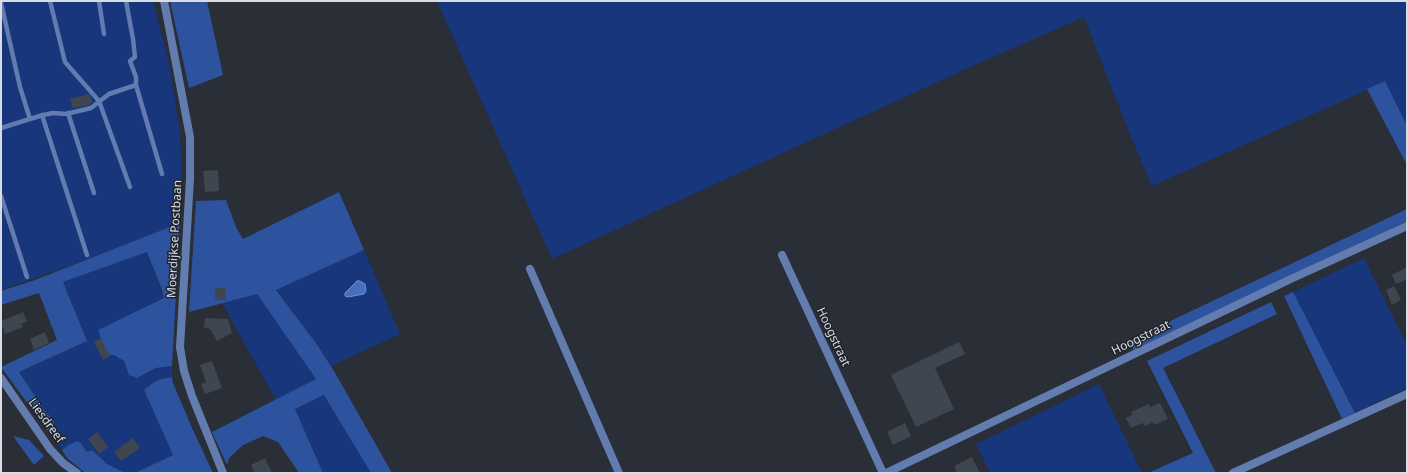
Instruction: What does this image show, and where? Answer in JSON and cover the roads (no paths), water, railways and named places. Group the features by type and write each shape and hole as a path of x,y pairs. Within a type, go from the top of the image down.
{"street":[{"name":"Moerdijkse Postbaan","path":"164,1 190,137 190,179 180,347 184,371 192,396 223,473"},
{"name":"Hoogstraat","path":"782,255 885,473 1293,278 1407,226"},
{"path":"530,269 619,473"},
{"name":"Liesdreef","path":"1,378 50,449 63,463 78,473"},
{"path":"1233,473 1407,394"}],"lane":[{"path":"50,1 65,62 99,101 130,187"},
{"path":"99,1 104,34"},
{"path":"126,1 134,39 135,57 130,60 162,174"},
{"path":"1,3 20,87 30,119"},
{"path":"1,128 42,115 68,113 91,108 109,94 136,85"},
{"path":"68,113 94,193"},
{"path":"42,115 87,255"},
{"path":"1,196 27,277"}]}
